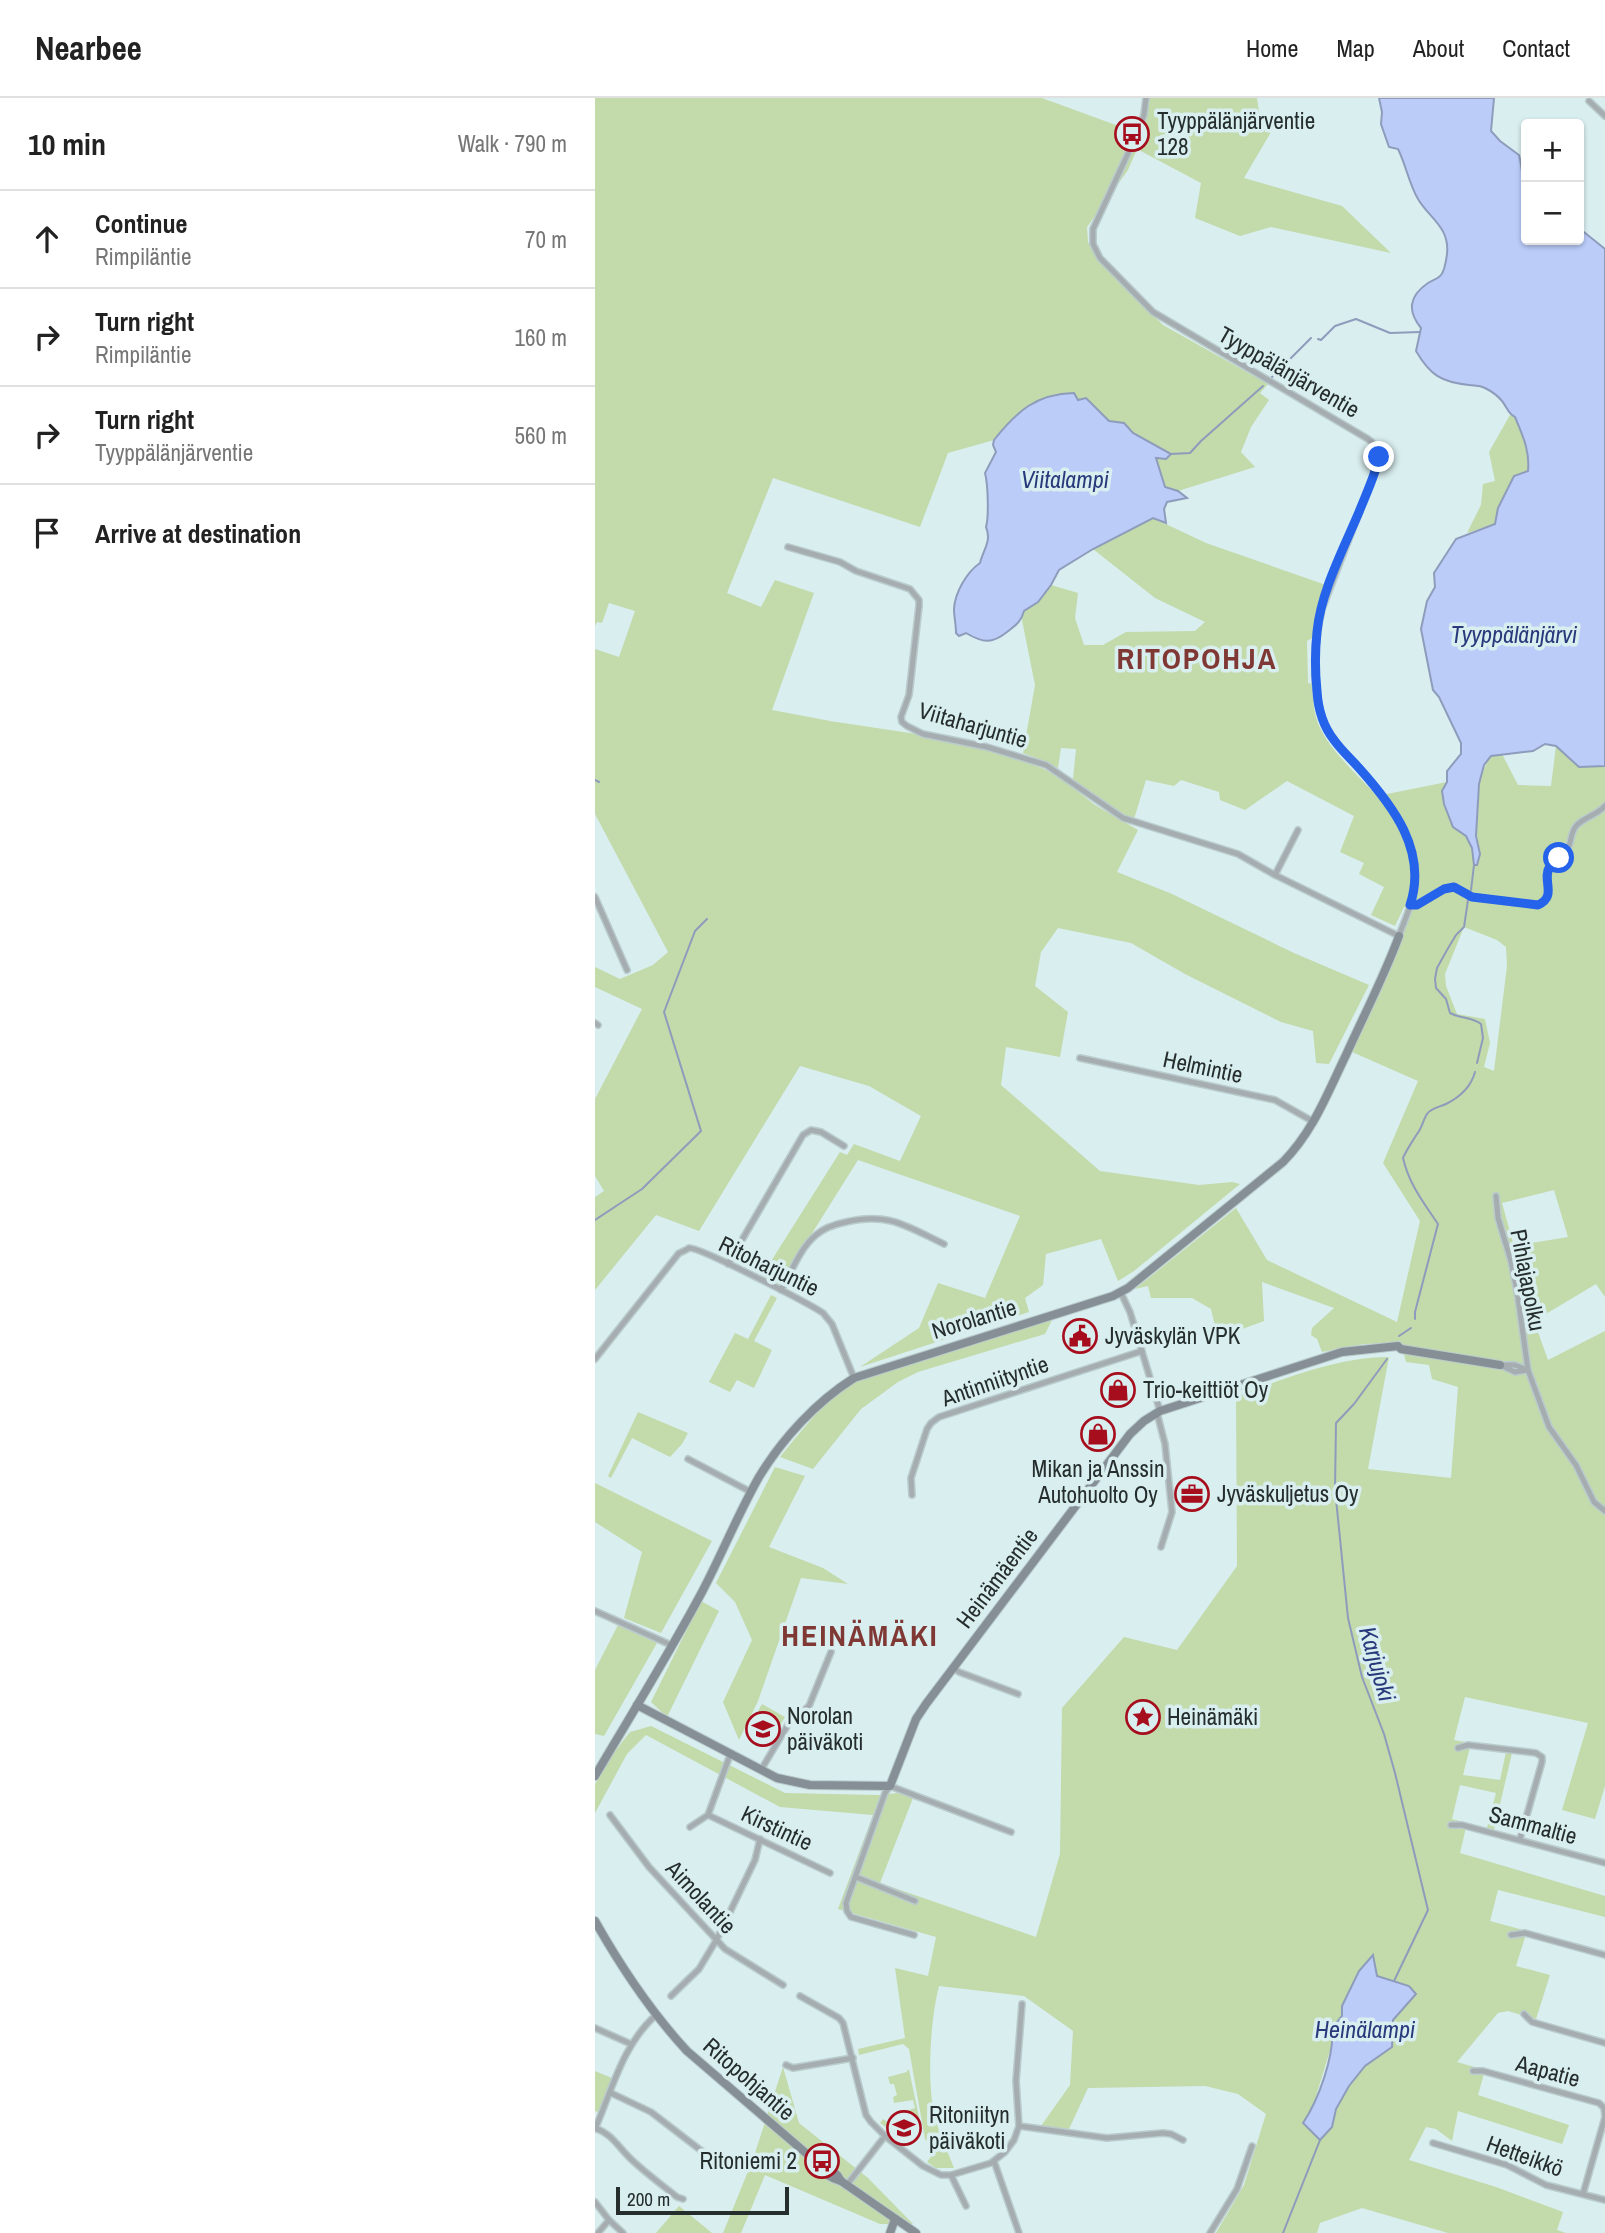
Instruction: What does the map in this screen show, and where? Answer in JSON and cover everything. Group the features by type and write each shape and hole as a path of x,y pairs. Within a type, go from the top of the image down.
{"street":[{"name":"Tyyppälänjärventie","path":"1146,98 1144,115 1137,134 1093,229 1093,244 1100,258 1164,320 1369,439 1378,449 1377,466 1322,609 1317,632 1317,690 1322,718 1334,741 1387,801 1405,831 1414,857 1414,889 1399,936"},
{"path":"1589,101 1605,116"},
{"name":"Viitaharjuntie","path":"789,547 840,562 856,571 910,589 919,600 909,695 901,717 907,726 923,734 987,747 1046,765 1123,818 1238,854 1399,936"},
{"path":"1410,905 1417,905 1444,889 1454,887 1472,897 1538,905 1545,902 1549,895 1550,865 1562,856 1569,846 1576,825 1598,814 1605,806"},
{"path":"1275,875 1298,830"},
{"path":"595,899 627,970"},
{"name":"Norolantie","path":"595,1776 702,1592 751,1492 775,1454 819,1403 854,1378 1121,1293 1298,1147 1314,1122 1399,936"},
{"name":"Helmintie","path":"1080,1058 1275,1100 1314,1122"},
{"path":"728,1264 803,1135 811,1129 844,1146"},
{"name":"Pihlajapolku","path":"1496,1196 1498,1218 1513,1271 1528,1370"},
{"path":"781,1290 815,1235 831,1226 875,1217 893,1220 944,1244"},
{"name":"Ritoharjuntie","path":"595,1359 679,1253 688,1248 728,1264 819,1310 826,1316 854,1378"},
{"path":"1121,1293 1130,1311 1142,1351 1165,1444 1172,1512 1161,1547"},
{"name":"Heinämäentie","path":"890,1786 916,1719 1130,1434 1144,1421 1159,1412 1321,1357 1356,1349 1401,1349 1528,1370"},
{"name":"Antinniityntie","path":"912,1495 911,1478 927,1429 939,1417 1142,1351"},
{"path":"1528,1370 1549,1427 1576,1465 1594,1502 1605,1511"},
{"path":"688,1459 751,1492"},
{"path":"595,1611 671,1645"},
{"path":"761,1770 789,1723 809,1706 831,1652"},
{"path":"953,1668 1018,1694"},
{"path":"637,1705 777,1778 798,1784 890,1786 1011,1832"},
{"path":"1458,1748 1468,1745 1536,1753 1542,1757 1520,1839"},
{"name":"Kirstintie","path":"690,1827 708,1815 730,1755"},
{"path":"890,1786 885,1793 846,1903 847,1911 852,1917 914,1935"},
{"name":"Aimolantie","path":"610,1815 649,1867 725,1949 783,1985"},
{"name":"Kirstintie","path":"708,1815 831,1873"},
{"name":"Sammaltie","path":"1451,1825 1462,1825 1520,1839 1605,1863"},
{"path":"671,1996 699,1969 717,1939 755,1860 760,1839"},
{"path":"856,1877 915,1900"},
{"name":"Ritopohjantie","path":"595,1921 637,1989 687,2051 821,2166 827,2167 838,2175 843,2183 916,2233"},
{"path":"1511,1935 1525,1933 1605,1955"},
{"path":"800,1996 839,2018 843,2023 866,2115 871,2122 930,2171 941,2175 951,2175 995,2161 1014,2140 1019,2126 1016,2081 1022,2004"},
{"path":"1524,2014 1532,2022 1605,2043"},
{"path":"656,2015 631,2044 595,2129 603,2130 630,2160 683,2199"},
{"path":"595,2028 631,2044"},
{"path":"786,2065 793,2068 853,2058"},
{"name":"Aapatie","path":"1473,2071 1483,2071 1599,2103 1604,2108 1605,2116 1583,2194"},
{"path":"611,2093 651,2112 703,2152"},
{"path":"1019,2126 1107,2138 1163,2133 1183,2140"},
{"path":"843,2183 885,2136"},
{"name":"Hetteikkö","path":"1433,2143 1507,2165 1546,2185 1605,2200"},
{"path":"1210,2233 1237,2189 1252,2146"},
{"path":"995,2161 1019,2233"},
{"path":"951,2175 966,2206"},
{"path":"595,2202 608,2220 623,2233"},
{"path":"890,2233 895,2219"},
{"path":"598,2233 608,2220"}],"green space":[{"path":"595,98 1042,98 1143,135 1149,98 1257,98 1260,118 1278,120 1244,178 1342,206 1391,253 1271,227 1240,236 1195,218 1201,183 1137,149 1128,170 1087,227 1088,242 1098,261 1163,325 1268,384 1260,393 1269,400 1251,427 1241,452 1255,467 1178,491 1165,487 1158,469 1154,444 1133,433 1124,423 1109,421 1100,413 1017,414 994,440 948,453 920,527 773,478 727,593 761,607 775,580 814,593 772,710 930,736 985,749 1044,769 1095,805 1138,830 1117,872 1172,894 1294,953 1369,985 1329,1064 1316,1063 1313,1031 1281,1022 1185,974 1131,943 1058,928 1041,952 1035,986 1068,1012 1060,1057 1006,1047 1001,1085 1100,1171 1199,1185 1232,1182 1240,1184 1134,1271 1118,1281 1101,1239 1046,1254 1043,1285 1025,1298 1029,1312 860,1367 919,1328 938,1283 985,1298 1020,1216 858,1160 779,1286 761,1277 840,1152 847,1155 854,1144 900,1161 921,1116 869,1086 800,1066 699,1231 656,1215 595,1290 595,1197 604,1191 595,1176 595,1099 642,1009 595,987 595,967 620,979 653,965 668,952 595,814 595,649 619,657 635,611 609,603 602,623 597,622 595,626"},
{"path":"1510,415 1515,417 1526,445 1528,471 1498,508 1495,524 1467,533 1481,505 1483,484 1495,481 1489,452"},
{"path":"1153,518 1206,543 1326,585 1314,623 1314,637 1307,641 1308,683 1312,684 1315,713 1320,728 1342,759 1377,796 1447,782 1442,791 1453,827 1466,835 1472,848 1480,854 1477,831 1478,790 1491,756 1502,754 1518,785 1551,786 1556,746 1579,767 1605,766 1605,1297 1596,1284 1534,1321 1548,1360 1605,1331 1605,1786 1595,1819 1562,1810 1588,1723 1465,1697 1454,1740 1471,1743 1463,1775 1500,1780 1506,1752 1512,1753 1494,1830 1487,1828 1496,1793 1460,1785 1452,1819 1467,1823 1460,1853 1605,1896 1605,1917 1498,1890 1490,1921 1527,1931 1516,1966 1550,1975 1536,2019 1508,2011 1498,2013 1457,2062 1485,2070 1478,2095 1569,2125 1562,2144 1458,2111 1452,2141 1436,2129 1426,2127 1409,2160 1496,2187 1563,2212 1557,2230 1566,2233 1448,2233 1362,2208 1320,2223 1317,2233 1216,2233 1244,2185 1266,2114 1238,2094 1205,2086 1088,2088 1069,2129 1041,2126 1070,2085 1073,2031 1024,1996 939,1986 931,2035 931,2091 936,2122 954,2168 936,2168 927,2162 936,2150 925,2139 909,2049 903,2044 859,2055 858,2049 905,2038 895,1968 928,1976 936,1937 838,1909 873,1815 780,1807 646,1735 627,1754 595,1813 595,1784 612,1755 630,1732 651,1726 785,1793 898,1793 913,1798 880,1883 1036,1937 1060,1854 1062,1708 1124,1637 1177,1650 1237,1566 1236,1396 1331,1365 1389,1357 1368,1469 1451,1478 1458,1387 1432,1379 1429,1365 1406,1362 1401,1343 1364,1344 1322,1352 1317,1339 1311,1335 1312,1328 1334,1308 1262,1282 1264,1321 1218,1338 1211,1309 1192,1298 1151,1298 1148,1286 1135,1289 1236,1208 1267,1260 1397,1322 1420,1221 1383,1163 1418,1081 1352,1052 1390,971 1412,908 1404,907 1395,926 1371,915 1384,887 1359,874 1364,863 1340,852 1354,816 1287,781 1245,810 1220,800 1219,792 1181,780 1174,786 1146,780 1134,819 1125,816 1073,779 1076,749 1061,748 1058,768 1023,753 1035,685 1022,620 1024,611 1038,602 1051,585 1078,593 1075,618 1084,645 1103,645 1126,632 1195,631 1205,622 1155,598 1093,549","holes":["1464,927 1497,940 1506,947 1507,966 1494,1071 1484,1067 1490,1043 1485,1019 1457,1014 1446,986 1445,974","1554,1190 1568,1237 1514,1246 1502,1203","1332,2028 1349,2086 1336,2109 1332,2127 1311,2112 1333,2041"]},
{"path":"771,1295 777,1298 754,1341 772,1350 754,1388 737,1380 730,1392 709,1382 735,1333 748,1339"},
{"path":"1052,1320 1045,1334 918,1372 898,1382 861,1409 813,1469 780,1457 824,1406 855,1381"},
{"path":"638,1412 688,1433 670,1457 632,1438 611,1478 608,1476"},
{"path":"775,1467 805,1476 769,1547 823,1568 848,1584 801,1578 758,1701 739,1740 723,1702 752,1640 735,1602 716,1583"},
{"path":"595,1483 712,1541 661,1633 624,1618 642,1552 595,1522"},
{"path":"701,1601 719,1611 667,1717 651,1702"},
{"path":"618,1625 657,1643 604,1736 595,1734 595,1670"},
{"path":"762,1704 785,1717 777,1731 771,1730 767,1738 758,1733 767,1716 758,1711"},
{"path":"783,2067 799,2123 868,2178 913,2224 880,2224 765,2175 741,2233 723,2233 753,2159"},
{"path":"907,2070 922,2131 913,2141 902,2131 899,2134 894,2128 891,2131 880,2123 883,2119 890,2124 900,2113 915,2108 913,2100 894,2103 893,2097 897,2095 894,2084 890,2084 888,2077"},
{"path":"595,2071 614,2079 600,2113 595,2111"},
{"path":"679,2206 712,2233 656,2233"}],"water":[{"name":"Tyyppälänjärvi","path":"1379,98 1494,98 1491,131 1519,155 1520,159 1521,245 1584,245 1584,232 1605,249 1605,766 1579,767 1556,746 1545,744 1533,751 1491,756 1484,765 1479,784 1476,836 1480,854 1477,865 1474,865 1472,848 1466,836 1453,827 1444,804 1442,791 1447,782 1447,771 1461,754 1461,743 1433,690 1421,629 1427,601 1435,587 1434,573 1456,539 1495,524 1498,508 1514,476 1528,471 1528,457 1515,417 1499,397 1483,387 1451,382 1437,376 1416,351 1421,328 1414,316 1412,304 1417,293 1442,273 1447,245 1438,223 1415,193 1398,149 1389,147 1381,124"},
{"name":"Viitalampi","path":"1074,393 1078,400 1086,398 1109,421 1124,423 1133,433 1171,454 1166,459 1156,458 1165,487 1178,491 1187,498 1167,502 1164,509 1166,523 1153,518 1059,570 1038,602 1024,611 1018,623 1002,636 987,641 966,633 959,636 956,633 954,612 959,589 980,563 988,541 985,473 996,452 994,440 1028,406 1049,397"},
{"name":"Heinälampi","path":"1373,1955 1377,1976 1409,1986 1416,1994 1393,2020 1392,2047 1365,2066 1349,2086 1336,2109 1332,2127 1320,2140 1303,2123 1324,2077 1331,2051 1332,2028 1342,2016 1342,2006 1359,1971"}],"waterway":[{"path":"1318,339 1321,340 1335,326 1356,319 1390,333 1420,332"},
{"path":"1271,378 1311,338"},
{"path":"1171,454 1190,453 1263,386"},
{"path":"595,780 599,782"},
{"name":"Karjujoki","path":"1471,890 1474,865"},
{"name":"Karjujoki","path":"1468,900 1464,927 1447,950 1437,968 1435,979 1436,988 1446,999 1450,1013 1481,1024 1483,1038 1477,1063"},
{"path":"595,1220 642,1189 701,1131 664,1012 695,931 707,919"},
{"name":"Karjujoki","path":"1415,1319 1438,1224 1413,1185 1403,1158 1427,1114 1460,1095 1468,1087 1475,1072"},
{"name":"Karjujoki","path":"1399,1336 1411,1328"},
{"name":"Karjujoki","path":"1387,1359 1354,1404 1336,1423 1335,1489 1348,1618 1362,1677 1384,1734 1395,1773 1428,1910 1394,1981"},
{"path":"1283,2233 1320,2140"}],"place":[{"name":"Tyyppälänjärventie 128","path":"1132,134"},
{"name":"Jyväskylän VPK","path":"1080,1336"},
{"name":"Trio-keittiöt Oy","path":"1118,1390"},
{"name":"Mikan ja Anssin Autohuolto Oy","path":"1098,1434"},
{"name":"Jyväskuljetus Oy","path":"1192,1494"},
{"name":"Heinämäki","path":"1143,1717"},
{"name":"Norolan päiväkoti","path":"763,1729"},
{"name":"Ritoniityn päiväkoti","path":"904,2128"},
{"name":"Ritoniemi 2","path":"822,2161"}],"district":[{"name":"RITOPOHJA","path":"1197,659"},
{"name":"HEINÄMÄKI","path":"860,1636"}],"route":[{"path":"1379,457 1331,582 1318,624 1317,690 1322,718 1334,741 1387,801 1405,831 1414,857 1415,870 1410,905 1415,906 1444,889 1454,887 1472,897 1538,905 1545,902 1549,895 1548,871 1550,865 1559,858"}]}
